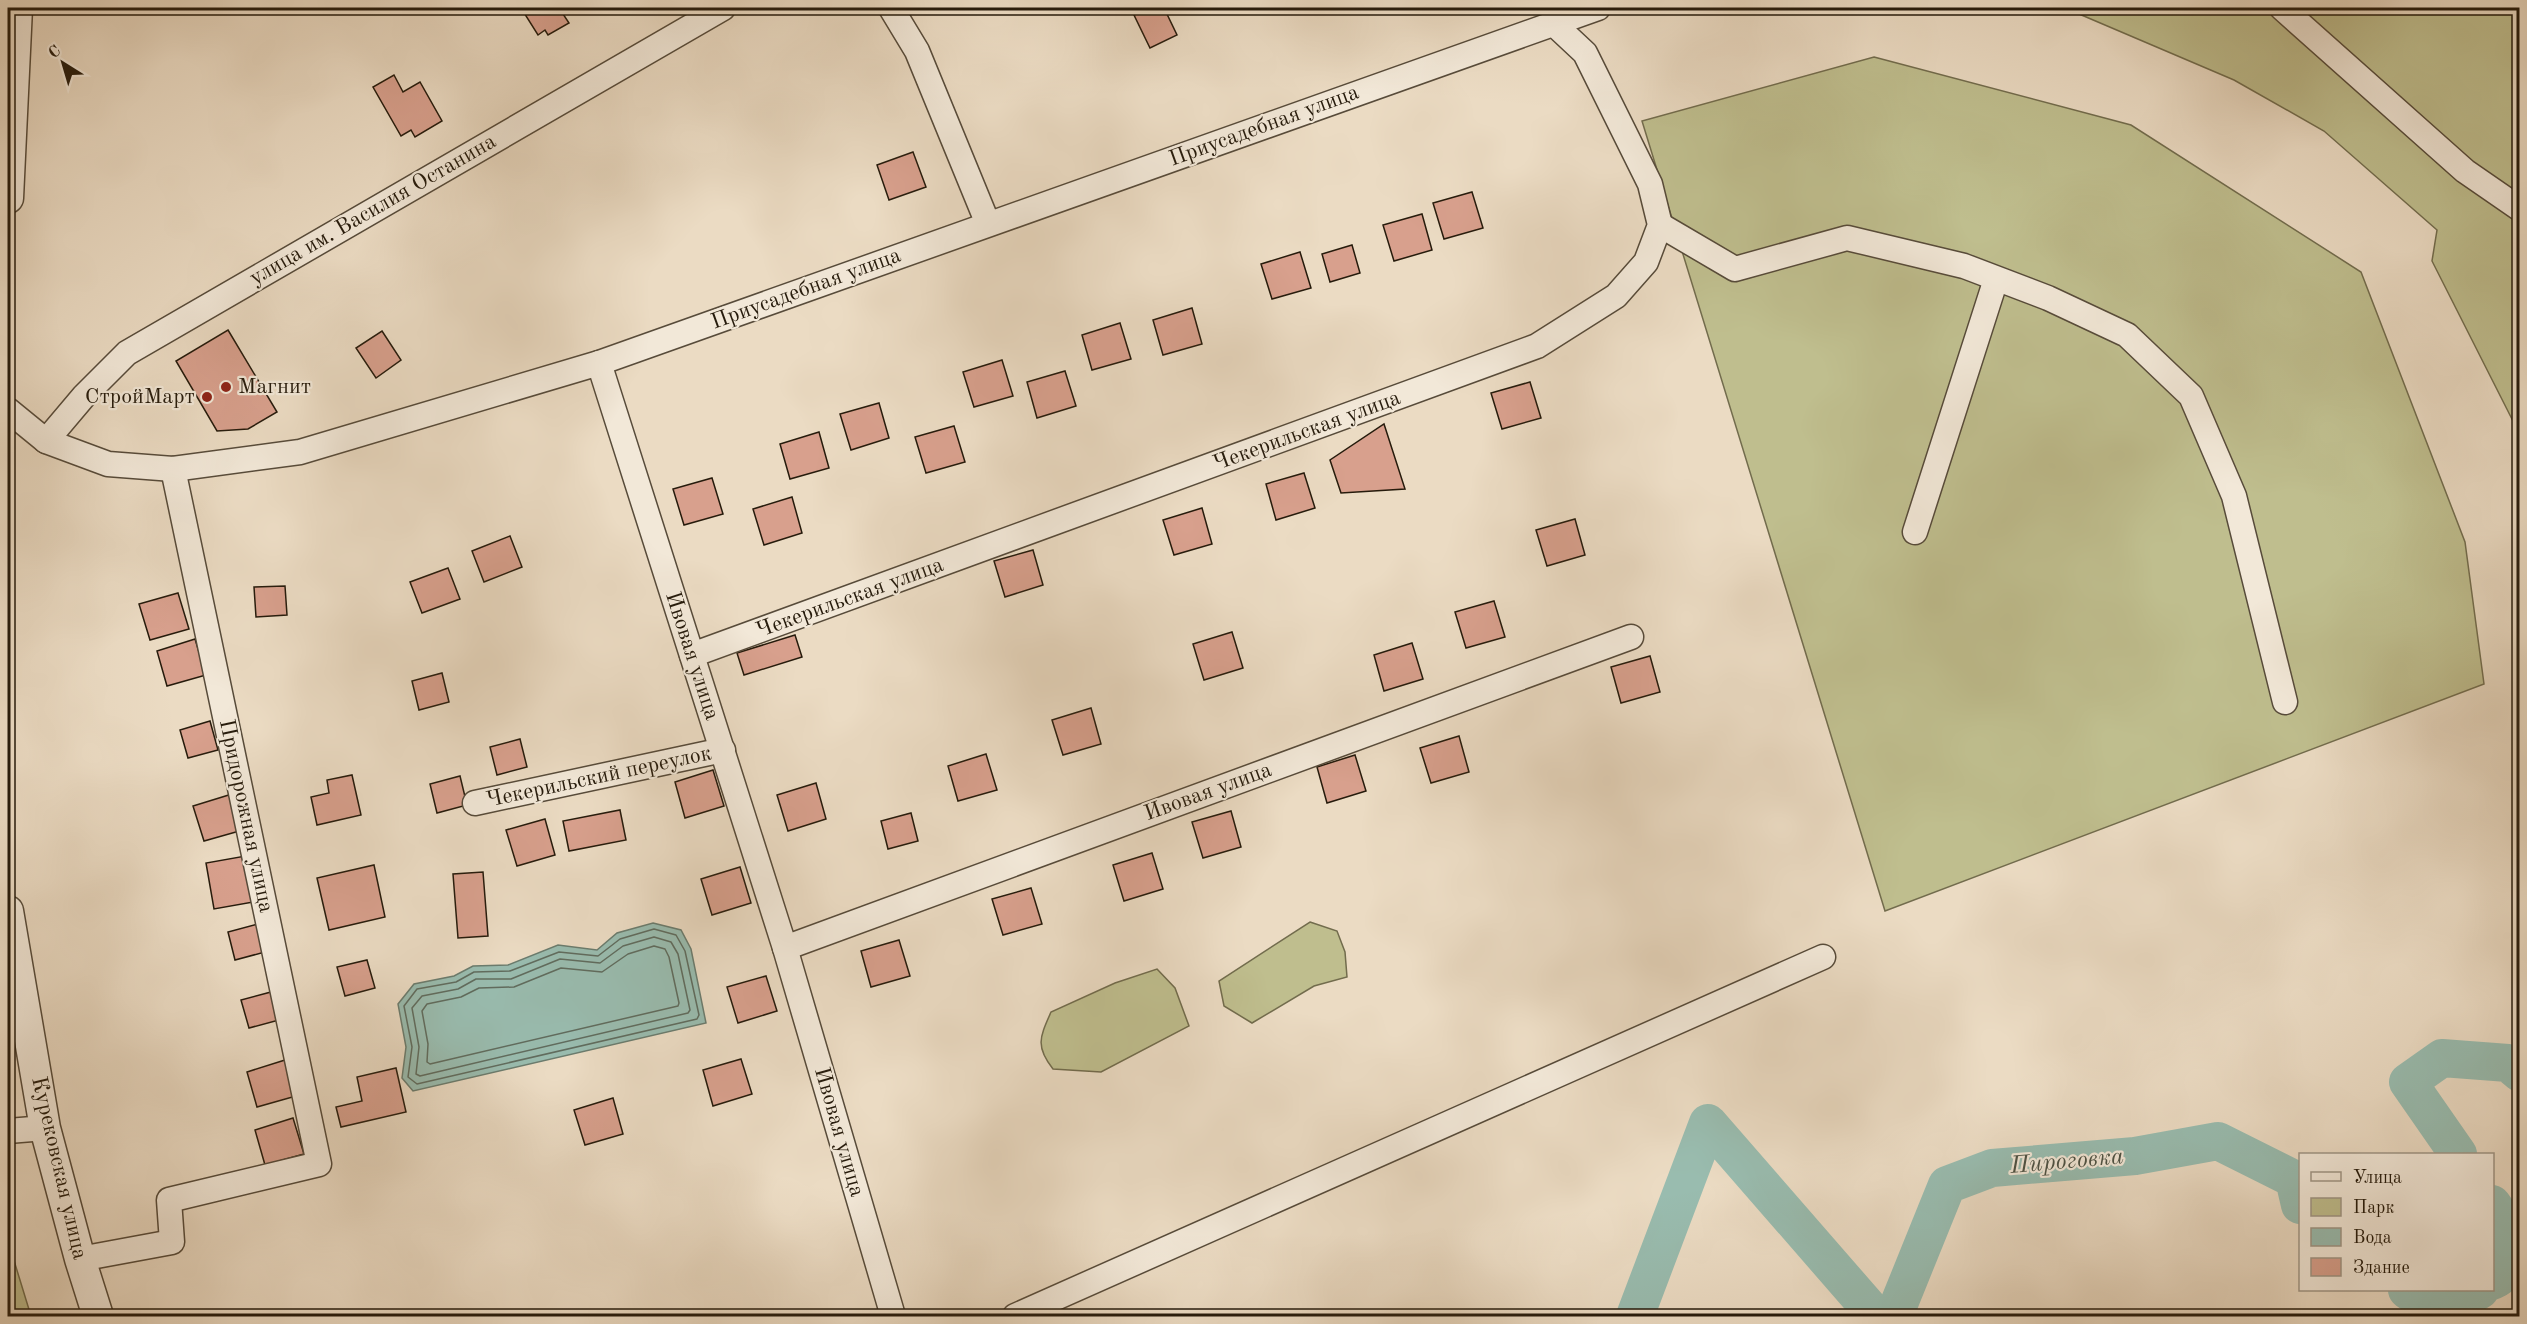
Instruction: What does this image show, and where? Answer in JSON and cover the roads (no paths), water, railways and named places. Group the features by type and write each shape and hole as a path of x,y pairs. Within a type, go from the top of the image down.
{"street":[{"path":"8,198 17,8"},
{"name":"улица им. Василия Останина","path":"46,441 84,396 127,353 723,8"},
{"path":"891,8 917,51 988,224"},
{"name":"Приусадебная улица","path":"8,410 46,441 108,464 173,469 300,452 599,363 1598,8"},
{"path":"2282,8 2465,171 2520,209"},
{"path":"1554,24 1585,53 1650,184 1660,225 1735,269 1847,238 1964,266 2048,298 2127,335 2191,396 2234,496 2285,702"},
{"name":"Чекерильская улица","path":"692,656 1537,346 1616,296 1646,262 1660,225"},
{"path":"1915,532 1996,279"},
{"name":"Ивовая улица","path":"599,363 785,948 893,1317"},
{"name":"Придорожная улица","path":"80,1259 172,1242 169,1200 319,1164 173,469"},
{"name":"Ивовая улица","path":"785,948 1631,637"},
{"name":"Чекерильский переулок","path":"475,803 723,750"},
{"name":"Курековская улица","path":"8,911 45,1128 98,1317"},
{"path":"1015,1317 1823,957"},
{"path":"8,1131 45,1128"}],"water":[{"path":"653,923 681,930 691,949 706,1023 413,1091 402,1078 406,1047 398,1004 414,984 454,976 473,966 508,965 558,945 597,950 617,933"}],"waterway":[{"name":"Пироговка","path":"2457,1153 2408,1082 2442,1058 2508,1063 2520,1073"},
{"name":"Пироговка","path":"1635,1316 1708,1123 1876,1316"},
{"name":"Пироговка","path":"1894,1316 1947,1185 1992,1168 2135,1156 2218,1141 2294,1179 2299,1201"},
{"name":"Пироговка","path":"2494,1207 2504,1221 2498,1278 2494,1280"},
{"name":"Пироговка","path":"2408,1291 2442,1314 2478,1291"}],"place":[{"name":"Магнит","path":"226,387"},
{"name":"СтройМарт","path":"207,397"}]}
